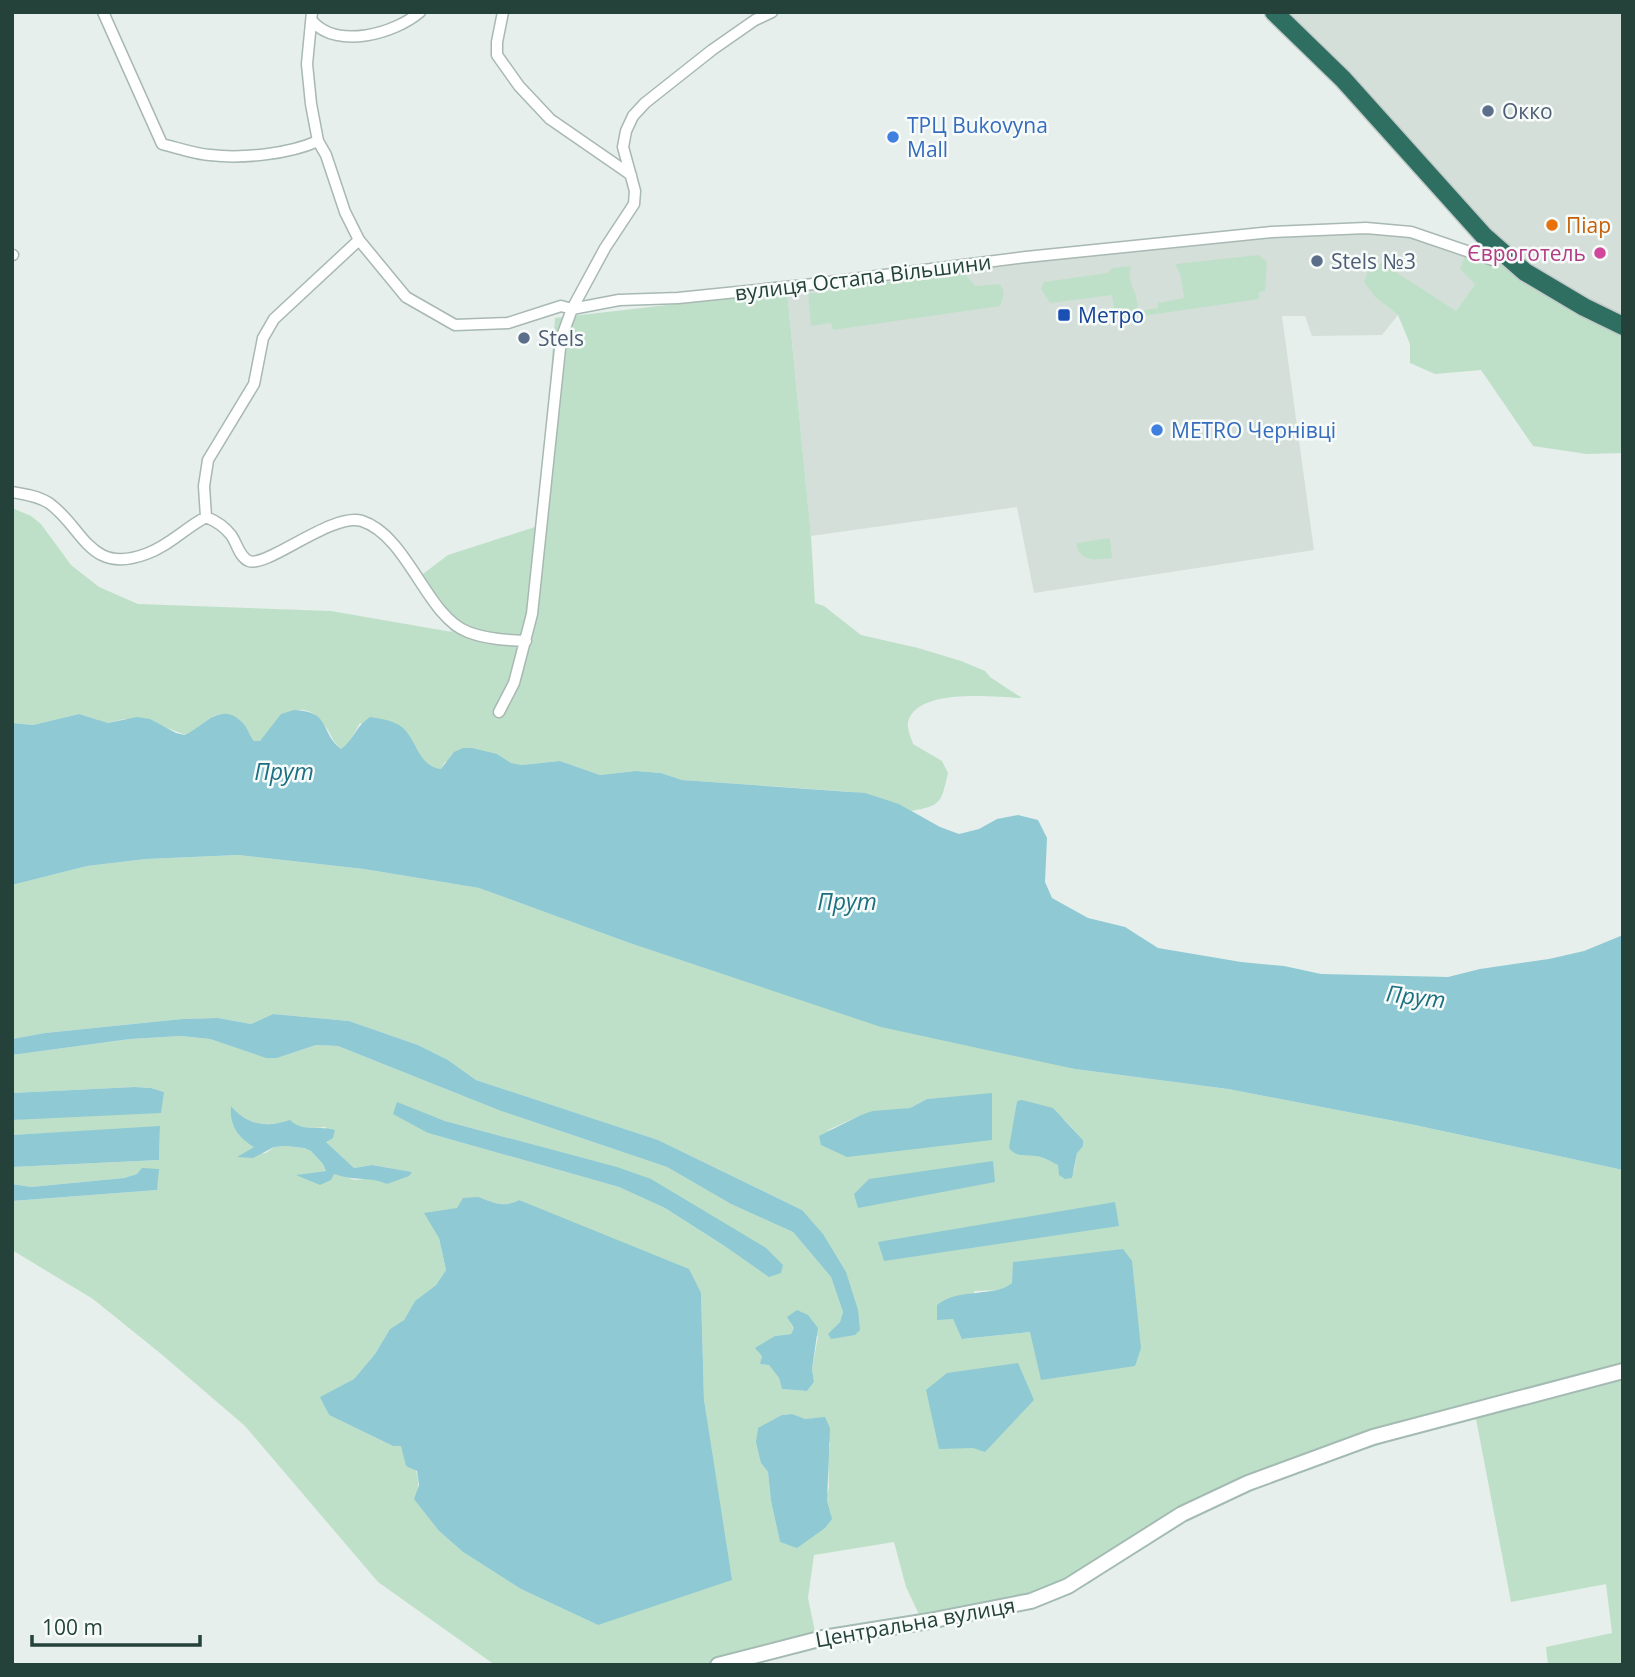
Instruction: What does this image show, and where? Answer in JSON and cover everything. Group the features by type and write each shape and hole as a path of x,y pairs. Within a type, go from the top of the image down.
{"highway":[{"path":"1274,12 1343,79 1484,236 1525,272 1584,307 1623,326"}],"main road":[{"name":"Центральна вулиця","path":"718,1665 823,1638 929,1622 1031,1601 1068,1586 1182,1514 1248,1483 1373,1437 1623,1371"}],"street":[{"path":"103,12 163,144 209,155 248,156 318,141"},
{"path":"312,17 322,32 337,37 353,37 403,24 420,12"},
{"path":"503,12 497,55 519,86 550,119 631,175"},
{"path":"499,712 514,683 532,614 561,339 572,309 605,248 634,204 635,191 623,148 626,131 633,116 645,103 712,50 755,20 772,12"},
{"name":"вулиця Остапа Вільшини","path":"312,17 307,64 318,141 326,155 345,212 359,240 406,297 455,325 508,323 561,306 572,309 619,300 678,298 805,285 1026,257 1272,232 1366,228 1410,232 1493,260 1503,253"},
{"path":"206,517 204,486 208,460 254,384 264,338 274,319 359,240"},
{"path":"12,492 48,503 80,539 99,554 121,560 164,547 191,525 206,517"},
{"path":"206,517 220,523 247,561 257,562 297,541 349,520 361,521 375,527 396,547 447,617 465,631 492,638 526,641"}],"shaded area":[{"path":"1270,12 1623,12 1623,332 1525,273"},
{"path":"1365,229 1410,233 1466,253 1475,284 1456,311 1376,298 1398,315 1382,335 1312,336 1305,316 1282,316 1314,550 1034,593 1017,507 811,536 787,291 1273,233"}],"green space":[{"path":"1466,253 1525,273 1623,332 1623,453 1587,454 1533,446 1481,370 1435,374 1410,363 1410,344 1398,315 1376,298 1364,282 1369,268 1382,263 1456,311 1475,284 1460,269"},
{"path":"1259,255 1267,262 1265,291 1259,292 1259,299 1116,320 1112,295 1050,303 1041,289 1044,282 1108,273 1112,268 1131,266 1130,277 1138,311 1158,308 1158,303 1184,298 1181,276 1175,264"},
{"path":"963,271 975,286 1000,284 1003,295 1000,306 833,330 831,323 811,326 808,294"},
{"path":"787,291 815,603 824,606 861,635 961,661 985,671 1022,698 958,696 926,703 914,711 908,722 913,744 942,761 948,773 939,801 929,807 911,811 899,804 853,792 682,780 661,773 636,771 600,775 560,761 522,765 511,763 497,754 445,762 441,769 432,768 360,723 348,744 341,749 316,716 299,710 282,718 260,741 254,741 242,722 226,714 212,717 186,735 124,719 108,723 79,714 33,725 12,723 12,508 31,516 41,524 71,565 99,587 138,604 331,611 452,632 415,580 448,555 535,527 543,480 555,318"},
{"path":"1110,538 1112,558 1089,559 1081,554 1076,543"},
{"path":"238,855 364,869 479,888 624,941 1075,1069 1228,1089 1410,1124 1623,1170 1623,1665 1548,1665 1546,1647 1612,1633 1606,1584 1511,1602 1476,1419 1420,1432 1322,1463 1175,1521 1090,1583 1039,1605 926,1629 906,1587 894,1542 814,1555 808,1598 818,1646 737,1665 495,1665 378,1582 245,1426 93,1299 12,1250 12,1201 157,1190 137,1174 124,1178 31,1187 12,1184 12,1167 159,1160 160,1127 12,1135 12,1120 35,1118 164,1092 135,1087 12,1093 12,1055 130,1039 181,1036 210,1039 267,1058 277,1058 316,1045 338,1046 501,1111 667,1167 731,1204 793,1232 831,1277 843,1312 840,1322 829,1334 860,1330 802,1210 658,1140 476,1080 448,1060 418,1045 349,1021 273,1014 251,1024 218,1018 182,1019 45,1033 12,1039 12,885 87,866 146,859","holes":["992,1094 826,1131 861,1115 910,1108 927,1099","1017,1101 1064,1119 1083,1140 1077,1153 1074,1171 1010,1148","397,1103 445,1121 616,1167 769,1277 665,1208 619,1187 428,1133","232,1107 244,1118 258,1123 290,1121 303,1128 326,1127 325,1141 354,1168 372,1165 411,1172 387,1184 374,1178 355,1180 334,1173 298,1175 326,1171 311,1151 304,1148 274,1147 266,1153 238,1157 255,1147 238,1129 233,1119","479,1197 504,1204 519,1200 701,1293 704,1400 711,1452 598,1625 521,1589 463,1552 439,1531 415,1499 418,1477 401,1446 393,1446 329,1415 321,1397 354,1379 375,1354 390,1329 404,1320 415,1301 436,1285 446,1270 439,1238","1012,1283 1135,1366 1030,1332 963,1339 953,1319 975,1291 1004,1290","790,1323 818,1336 812,1369 814,1382 807,1391 782,1389 779,1378 769,1365 760,1364 775,1336 791,1334 794,1328","792,1414 805,1420 813,1418 830,1443 829,1488 814,1535 797,1547 780,1542 768,1472 761,1463 760,1451 773,1421 782,1415"]}],"water":[{"name":"Прут","path":"294,710 320,718 341,749 370,717 392,722 408,733 428,764 441,769 454,752 472,748 497,754 511,763 522,765 560,761 600,775 636,771 661,773 682,780 865,793 899,804 940,827 959,834 979,829 997,819 1018,815 1038,820 1047,838 1045,882 1052,898 1088,918 1125,927 1158,948 1321,974 1448,977 1584,951 1623,935 1623,1170 1410,1124 1228,1089 1075,1069 881,1027 624,941 479,888 364,869 238,855 146,859 87,866 12,885 12,723 33,725 79,714 108,723 137,717 150,719 185,735 212,717 226,714 234,716 244,724 254,741 260,741 281,714"},
{"path":"273,1014 349,1021 418,1045 448,1060 476,1080 658,1140 802,1210 823,1234 846,1272 858,1310 860,1330 855,1335 831,1339 828,1334 840,1322 843,1312 831,1277 793,1232 731,1204 667,1167 501,1111 338,1046 316,1045 277,1058 266,1058 210,1039 181,1036 130,1039 12,1055 12,1039 45,1033 182,1019 218,1018 251,1024"},
{"path":"135,1087 164,1092 161,1113 12,1120 12,1093"},
{"path":"992,1093 992,1140 847,1157 821,1145 819,1136 873,1111 910,1108 927,1099"},
{"path":"1017,1101 1053,1108 1083,1140 1083,1146 1077,1153 1072,1178 1065,1179 1059,1175 1058,1165 1036,1156 1018,1154 1009,1148"},
{"path":"397,1102 445,1121 617,1167 651,1179 766,1248 783,1265 781,1273 769,1277 665,1208 619,1187 428,1133 393,1114"},
{"path":"231,1106 244,1117 258,1123 273,1124 290,1120 306,1128 335,1130 333,1138 326,1142 354,1168 372,1165 412,1172 409,1176 387,1184 334,1174 331,1180 320,1185 296,1175 326,1171 311,1151 304,1148 274,1147 253,1158 237,1157 254,1147 236,1130"},
{"path":"160,1126 159,1160 12,1167 12,1135"},
{"path":"993,1161 995,1182 858,1208 854,1194 869,1179"},
{"path":"142,1168 159,1169 157,1190 12,1201 12,1184 31,1187 124,1178 137,1174"},
{"path":"479,1197 504,1204 519,1200 689,1269 701,1293 704,1400 732,1580 598,1625 521,1589 463,1552 439,1531 414,1499 419,1485 417,1471 406,1466 401,1446 393,1446 329,1415 320,1397 354,1379 375,1354 390,1329 404,1320 415,1301 436,1285 446,1270 439,1238 424,1213 457,1208 463,1198"},
{"path":"1115,1202 1119,1226 884,1261 878,1242"},
{"path":"1123,1249 1132,1261 1141,1348 1135,1366 1041,1380 1030,1332 962,1339 953,1319 937,1320 937,1305 946,1300 1005,1288 1012,1283 1013,1262"},
{"path":"797,1310 808,1315 818,1328 812,1369 814,1382 807,1391 782,1389 779,1378 769,1365 760,1364 762,1356 755,1348 775,1336 791,1334 794,1328 787,1317"},
{"path":"1018,1363 1034,1400 985,1452 973,1448 939,1449 926,1390 947,1373"},
{"path":"792,1414 805,1419 825,1417 830,1428 827,1501 832,1519 825,1528 797,1548 780,1542 768,1472 761,1463 756,1442 758,1428 782,1415"}],"place":[{"name":"Окко","path":"1488,111"},
{"name":"ТРЦ Bukovyna Mall","path":"893,137"},
{"name":"Піар","path":"1552,225"},
{"name":"Євроготель","path":"1600,253"},
{"name":"Stels №3","path":"1317,261"},
{"name":"Метро","path":"1064,315"},
{"name":"Stels","path":"524,338"},
{"name":"METRO Чернівці","path":"1157,430"}]}
